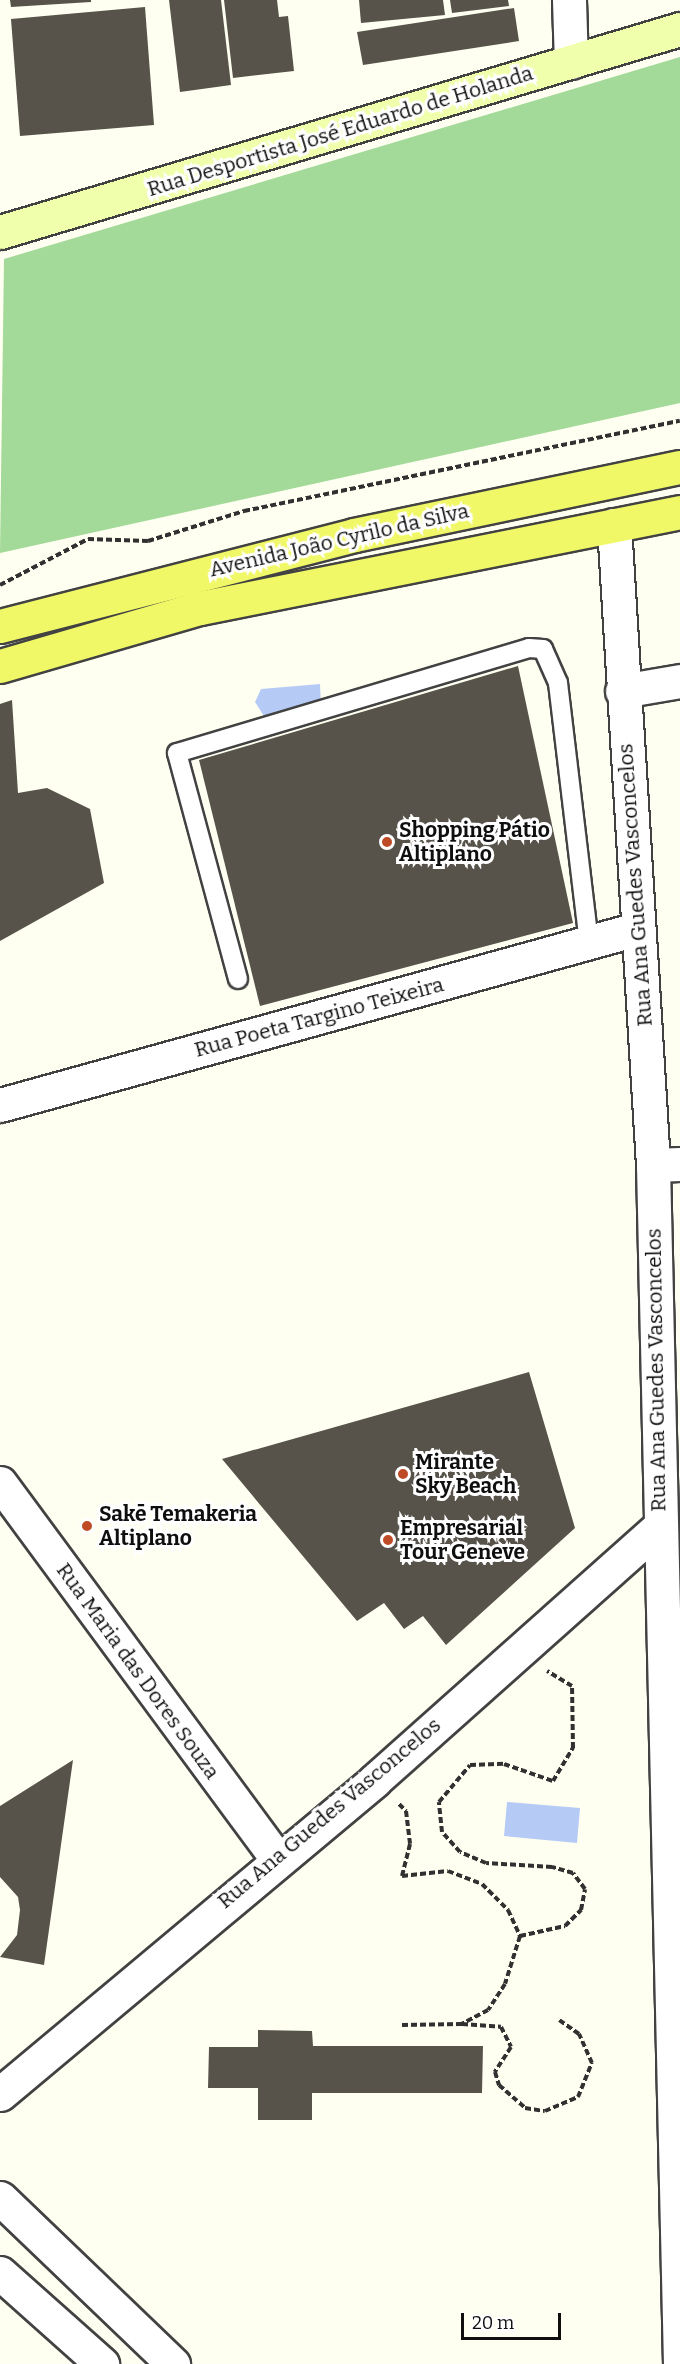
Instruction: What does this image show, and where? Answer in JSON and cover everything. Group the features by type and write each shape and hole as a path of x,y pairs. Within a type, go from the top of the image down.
{"main road":[{"name":"Rua Desportista José Eduardo de Holanda","path":"0,232 680,29"},
{"name":"Avenida João Cyrilo da Silva","path":"0,626 331,540 680,466"},
{"name":"Avenida João Cyrilo da Silva","path":"0,666 200,608 680,512"}],"street":[{"path":"569,0 571,62"},
{"name":"Rua Ana Guedes Vasconcelos","path":"0,2094 276,1858 375,1780 511,1654 659,1527 666,1164 637,929 614,525"},
{"path":"622,691 680,681"},
{"name":"Rua Poeta Targino Teixeira","path":"0,1105 637,929"},
{"name":"Rua Maria das Dores Souza","path":"0,1483 276,1858"},
{"path":"659,1527 674,1773 680,2364"},
{"path":"0,2198 173,2364"},
{"path":"0,2273 102,2364"}],"lane":[{"path":"238,979 177,753 529,648 543,649 558,682 589,942"}],"path":[{"path":"0,585 87,539 148,541 244,511 680,421"},
{"path":"511,1654 572,1686 573,1748 553,1781 504,1764 470,1764 439,1802 442,1832 460,1852 486,1863 552,1867 573,1873 585,1889 581,1910 565,1926 520,1936"},
{"path":"375,1780 406,1811 410,1844 402,1876 448,1871 482,1884 508,1910 520,1936 505,1984 488,2010 462,2024"},
{"path":"402,2025 462,2024 501,2027 511,2046 495,2072 499,2085 525,2108 545,2111 578,2097 592,2063 579,2034 559,2020"}],"green space":[{"path":"680,57 680,403 0,553 4,259"}],"water":[{"path":"320,684 321,707 264,716 255,702 261,689"},
{"path":"507,1802 580,1808 577,1843 504,1836"}],"building":[{"path":"10,0 91,0 91,2 11,7"},
{"path":"169,0 221,0 231,85 180,92"},
{"path":"224,0 277,0 279,17 288,16 294,71 233,78"},
{"path":"359,0 443,0 445,15 361,23"},
{"path":"450,0 508,0 509,6 452,13"},
{"path":"145,7 154,125 20,136 11,19"},
{"path":"514,8 519,41 363,65 357,32"},
{"name":"Shopping Pátio Altiplano","path":"518,666 573,923 260,1006 199,760"},
{"path":"12,700 18,793 47,788 90,809 104,883 0,941 0,704"},
{"path":"529,1372 575,1528 446,1645 423,1616 404,1629 384,1603 357,1621 222,1459"},
{"path":"73,1760 44,1965 0,1957 17,1935 20,1910 18,1897 0,1877 0,1806"},
{"path":"258,2030 312,2031 313,2046 483,2046 482,2093 312,2093 312,2120 258,2120 258,2088 208,2088 209,2047 258,2047"}],"place":[{"name":"Shopping Pátio Altiplano","path":"387,842"},
{"name":"Mirante Sky Beach","path":"403,1474"},
{"name":"Sakē Temakeria Altiplano","path":"87,1526"},
{"name":"Empresarial Tour Geneve","path":"388,1540"}]}
